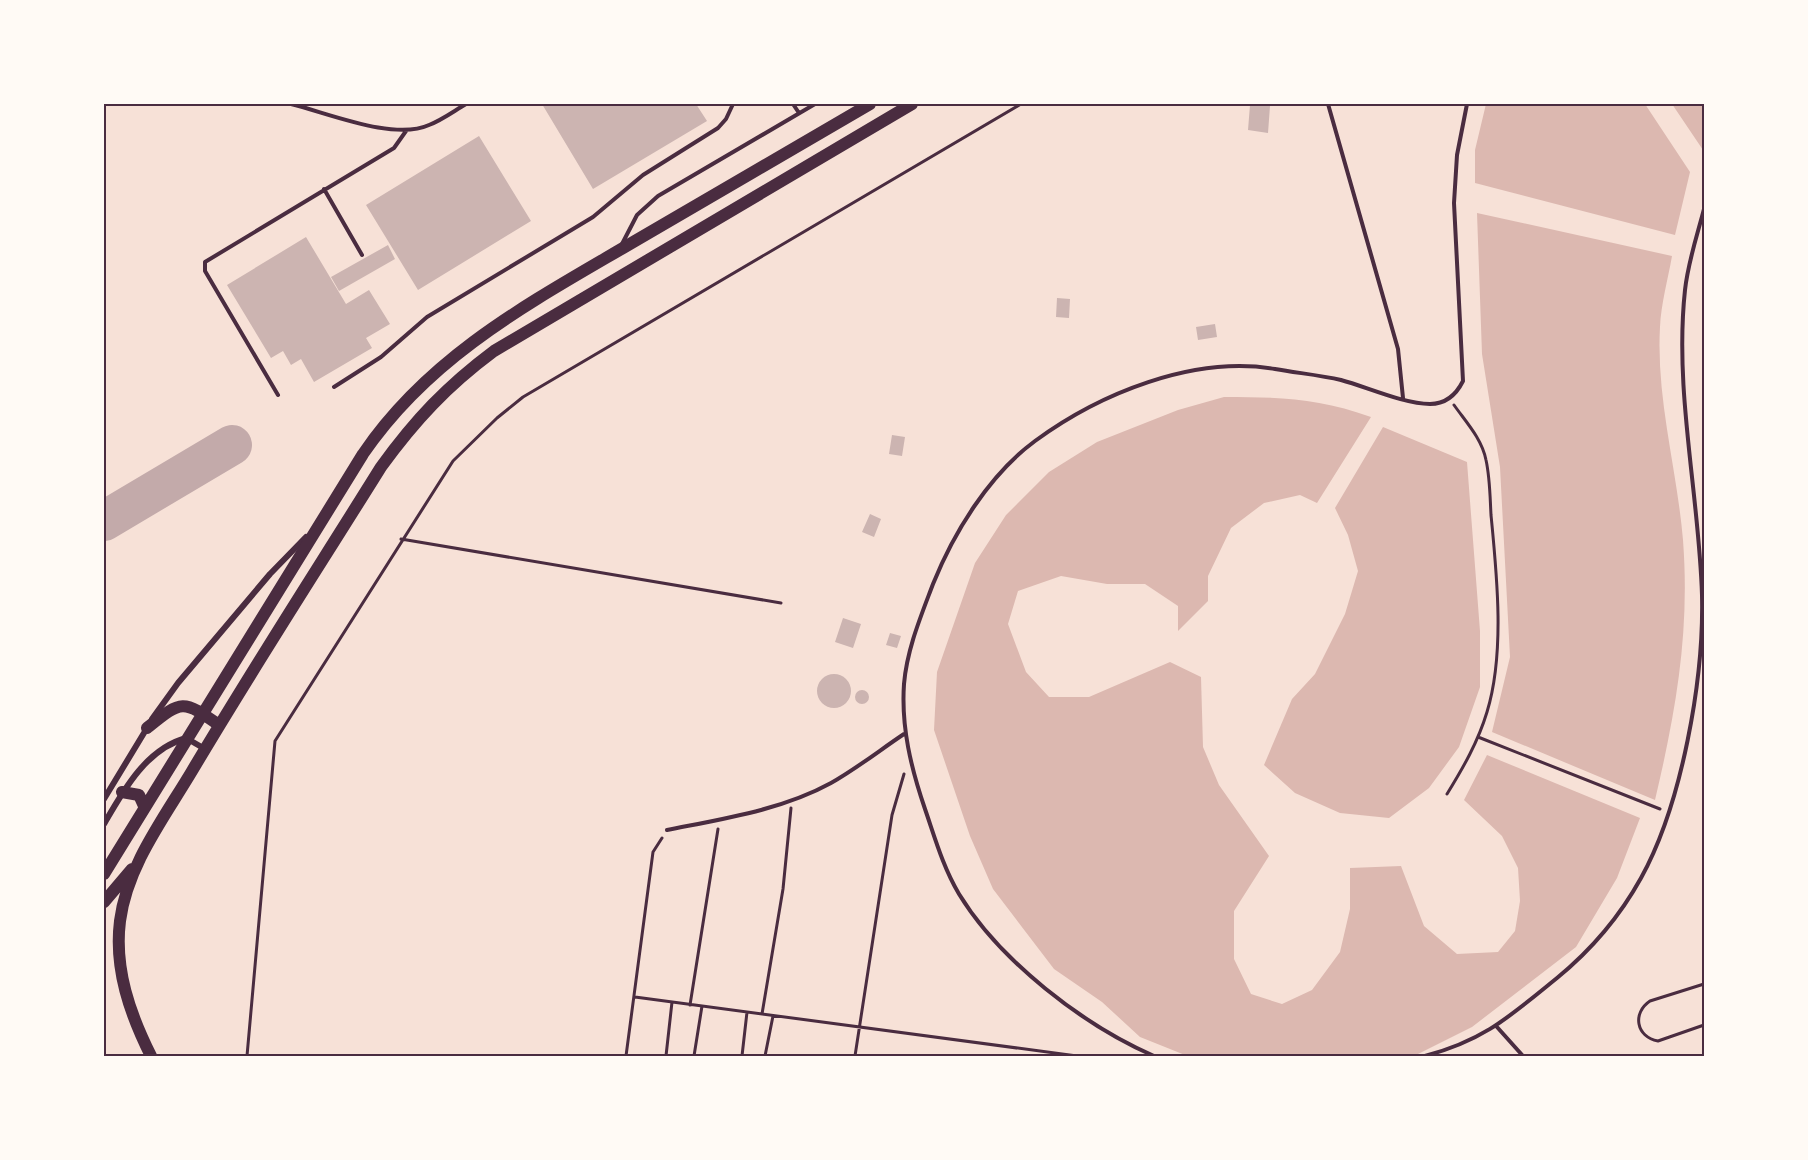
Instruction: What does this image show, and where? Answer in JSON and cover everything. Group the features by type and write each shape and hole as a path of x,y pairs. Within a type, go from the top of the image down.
{"main road":[{"path":"104,874 201,713 376,435 429,376 478,337 619,251 870,104"},
{"path":"104,902 137,864 219,725 381,467 409,429 457,378 494,351 912,104"},
{"path":"147,728 176,706 191,707 219,725"},
{"path":"122,792 139,795 144,806"},
{"path":"137,864 123,906 119,952 129,1006 151,1056"}],"street":[{"path":"104,799 162,703 270,574 319,524"},
{"path":"105,822 122,792 142,767 163,748 186,738 205,749"}],"lane":[{"path":"291,104 389,129 406,130 428,126 466,104"},
{"path":"334,387 381,357 427,317 593,218 643,175 718,128 733,104"},
{"path":"793,104 799,113"},
{"path":"619,251 637,215 658,196 814,104"},
{"path":"1328,104 1398,349 1403,398"},
{"path":"1154,1056 1130,1046 1047,988 979,924 942,861 904,734 904,682 916,627 953,543 988,489 1009,464 1031,444 1070,417 1110,396 1147,382 1213,368 1268,368 1337,379 1428,404 1450,399 1462,381 1454,203 1457,155 1467,104"},
{"path":"278,395 204,266 205,262 394,148 406,130"},
{"path":"324,189 362,255"},
{"path":"1425,1056 1476,1039 1497,1027 1580,959 1618,913 1641,877 1667,812 1695,702 1702,643 1702,594 1685,399 1683,323 1689,261 1704,209"},
{"path":"667,830 719,820 792,801 831,783 904,734"},
{"path":"1497,1027 1523,1056"}],"path":[{"path":"247,1056 275,741 401,539 453,462 497,418 523,397 1021,104"},
{"path":"1447,794 1466,764 1488,710 1494,677 1496,572 1486,460 1480,442 1450,399"},
{"path":"401,539 781,603"},
{"path":"1478,737 1667,812"},
{"path":"855,1056 892,815 910,758"},
{"path":"762,1014 783,889 792,801"},
{"path":"690,1005 719,820"},
{"path":"626,1056 652,852 667,830"},
{"path":"1704,984 1650,1000 1644,1005 1638,1017 1641,1031 1645,1036 1658,1041 1704,1025"},
{"path":"635,997 1077,1056"},
{"path":"666,1056 672,1002"},
{"path":"694,1056 702,1006"},
{"path":"742,1056 747,1012"},
{"path":"765,1056 773,1016"}],"shaded area":[{"path":"1486,104 1645,104 1690,172 1675,235 1475,183 1475,150"},
{"path":"1672,104 1704,104 1703,150"},
{"path":"1477,213 1672,256 1660,327 1661,381 1683,540 1685,607 1680,671 1655,800 1492,732 1510,657 1500,467 1482,354"},
{"path":"1224,397 1263,397 1316,402 1371,417 1317,503 1300,495 1264,503 1231,528 1208,576 1208,601 1178,631 1178,606 1145,584 1107,584 1061,576 1018,591 1008,624 1026,672 1049,697 1089,697 1170,662 1201,677 1203,747 1219,785 1269,856 1234,911 1234,959 1251,994 1282,1004 1312,990 1340,952 1350,909 1350,868 1401,866 1424,926 1457,954 1498,952 1515,931 1520,901 1518,868 1502,836 1464,800 1487,755 1640,818 1617,878 1576,947 1472,1027 1416,1055 1185,1055 1140,1037 1102,1002 1054,969 993,889 970,836 934,730 937,672 975,563 1006,515 1049,472 1097,442 1178,410"},
{"path":"1383,427 1467,462 1480,631 1480,687 1459,747 1429,788 1389,818 1340,813 1295,793 1264,765 1292,699 1315,674 1345,614 1358,571 1348,535 1335,508"}],"building":[{"path":"542,104 696,104 707,121 593,189"},
{"path":"1250,105 1270,106 1268,133 1248,130"},
{"path":"479,136 531,221 418,290 366,205"},
{"path":"306,237 346,304 369,290 390,324 366,338 372,348 314,382 301,359 291,365 283,351 271,358 227,285"},
{"path":"388,245 395,259 339,291 331,277"},
{"path":"1057,298 1070,299 1069,318 1056,317"},
{"path":"1215,324 1217,337 1198,340 1196,327"},
{"path":"892,435 905,437 902,456 889,454"},
{"path":"870,514 881,519 874,537 862,532"},
{"path":"843,618 861,624 853,648 835,642"},
{"path":"890,633 901,636 897,648 886,645"},
{"path":"834,674 846,679 851,691 846,703 834,708 822,703 817,691 822,679"},
{"path":"862,690 867,692 869,697 867,702 862,704 857,702 855,697 857,692"}],"taxiway":[{"path":"104,521 232,445"}]}
